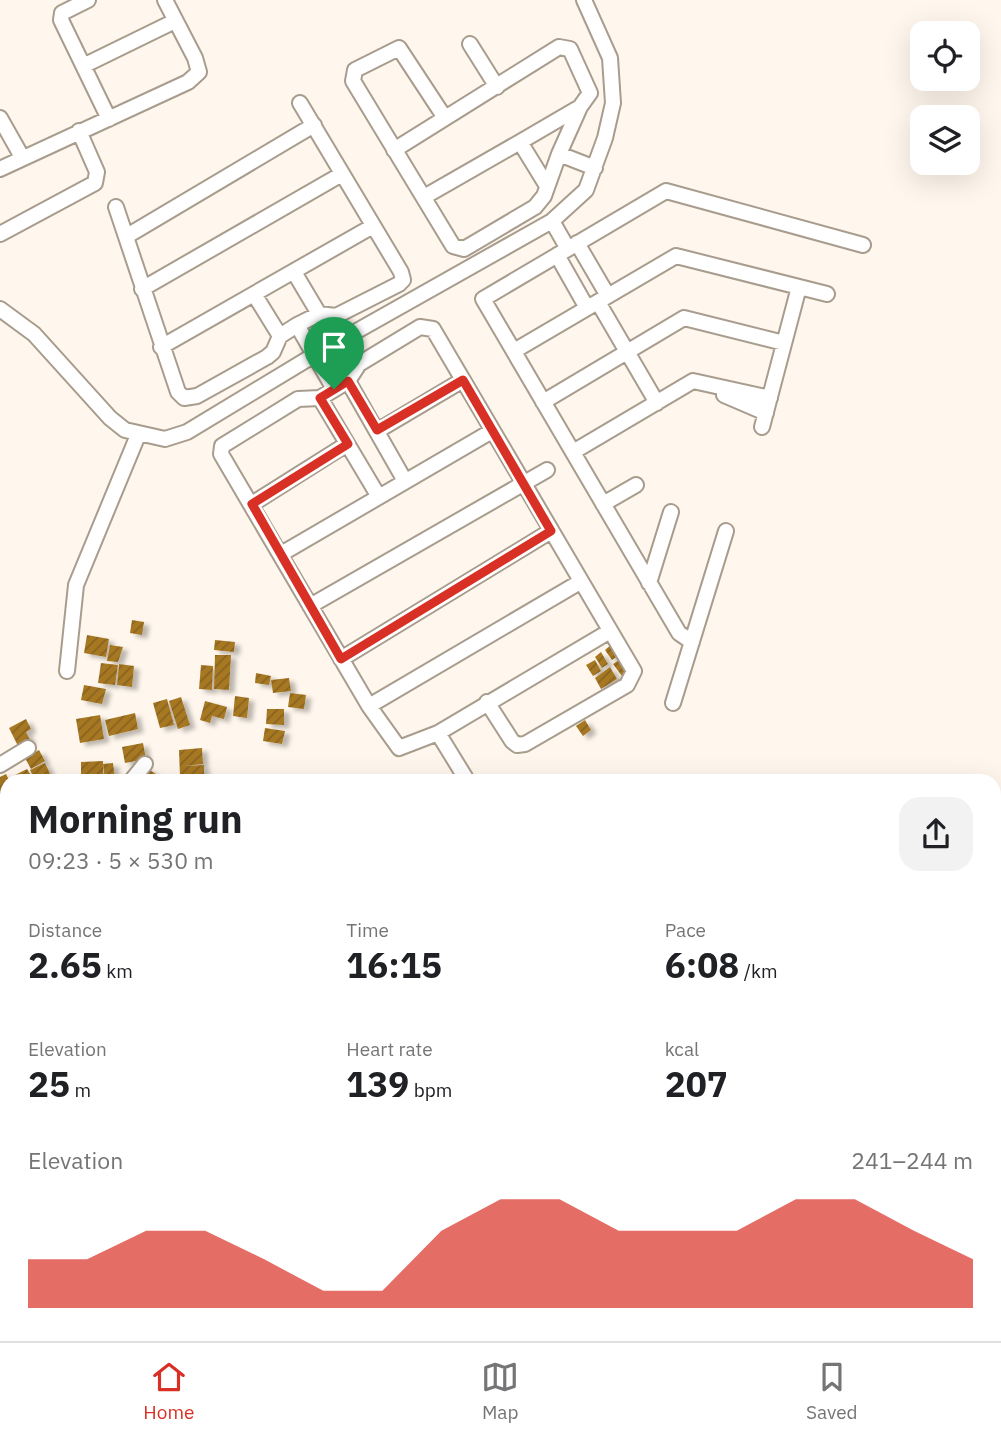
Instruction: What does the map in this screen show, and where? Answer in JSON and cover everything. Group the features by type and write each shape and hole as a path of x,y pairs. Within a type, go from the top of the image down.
{"street":[{"path":"88,0 61,16 108,119"},
{"path":"0,169 188,82 199,72 195,58 165,0"},
{"path":"0,309 34,334 110,418 125,430 164,439 187,432 316,354 552,221 586,190 595,169 613,103 610,58 584,0"},
{"path":"85,65 175,21"},
{"path":"470,44 497,87"},
{"path":"394,150 559,47 570,49 590,93 580,107 559,154 544,196 535,207 464,249 453,246 394,150 353,81 355,70 400,48 445,118"},
{"path":"116,207 178,392 184,398 191,399 267,357 273,352 280,336 297,325 319,314 336,316 402,280 300,103"},
{"path":"424,198 580,107"},
{"path":"0,118 22,158"},
{"path":"127,236 314,125"},
{"path":"0,234 95,183 97,172 79,131"},
{"path":"520,142 547,186"},
{"path":"559,154 595,169"},
{"path":"142,289 342,174"},
{"path":"692,642 679,633 483,299 666,191 863,245"},
{"path":"552,221 657,402"},
{"path":"161,347 373,226"},
{"path":"567,249 598,302"},
{"path":"514,351 676,256 827,294"},
{"path":"294,272 319,314"},
{"path":"693,382 764,420 799,287"},
{"path":"254,294 280,336"},
{"path":"543,402 684,318 784,343"},
{"path":"297,325 334,389"},
{"path":"487,702 517,746 525,744 627,685 634,671 433,329 420,327 359,364 348,381 320,398 298,399 222,446 221,454 341,659 369,706 399,748 438,733 487,702 610,631"},
{"path":"377,430 463,380"},
{"path":"348,381 405,481"},
{"path":"573,452 693,382 770,398"},
{"path":"320,398 379,497"},
{"path":"281,554 492,431"},
{"path":"67,670 76,585 138,435"},
{"path":"252,504 348,444"},
{"path":"310,606 547,470"},
{"path":"603,504 636,485"},
{"path":"649,583 671,512"},
{"path":"341,659 551,531"},
{"path":"673,702 726,531"},
{"path":"369,706 580,582"},
{"path":"438,733 462,774"},
{"path":"0,765 28,748"},
{"path":"137,774 145,764"}],"building":[{"path":"132,620 144,622 142,635 130,633"},
{"path":"87,635 109,639 106,657 84,653"},
{"path":"215,640 235,642 234,652 214,650"},
{"path":"613,643 621,654 612,660 605,650"},
{"path":"110,645 123,647 118,662 107,661"},
{"path":"601,652 608,664 602,668 595,657"},
{"path":"215,655 231,655 229,690 214,689"},
{"path":"622,658 630,670 622,676 613,664"},
{"path":"595,660 601,671 593,676 586,665"},
{"path":"101,663 118,665 115,685 98,683"},
{"path":"119,664 134,666 132,687 117,685"},
{"path":"201,665 213,666 212,690 199,689"},
{"path":"610,667 617,679 601,689 595,678"},
{"path":"256,673 271,676 269,685 255,683"},
{"path":"289,678 291,691 273,693 271,680"},
{"path":"84,685 106,689 102,704 81,700"},
{"path":"290,693 306,695 304,709 288,707"},
{"path":"235,696 249,698 247,718 233,716"},
{"path":"181,697 190,725 178,729 169,701"},
{"path":"167,699 174,725 160,728 153,703"},
{"path":"205,701 227,707 224,719 212,716 210,723 200,720"},
{"path":"267,709 284,709 284,725 266,724"},
{"path":"135,713 138,729 109,736 105,720"},
{"path":"100,715 104,739 80,743 76,719"},
{"path":"26,719 31,729 26,732 31,742 19,748 9,728"},
{"path":"585,720 591,730 583,736 576,726"},
{"path":"265,728 285,731 282,744 263,741"},
{"path":"143,743 146,759 125,763 122,747"},
{"path":"202,748 203,764 184,766 204,765 204,774 180,774 179,750"},
{"path":"39,750 45,761 31,769 25,758"},
{"path":"103,761 103,774 81,774 81,762"},
{"path":"45,763 50,774 32,774 30,770"},
{"path":"113,763 114,774 104,774 103,764"},
{"path":"145,767 156,774 141,774"},
{"path":"27,769 30,774 17,774"}],"route":[{"path":"463,380 551,531 341,659 252,504 348,444 320,398 334,389 348,381 377,430 463,380"}]}
